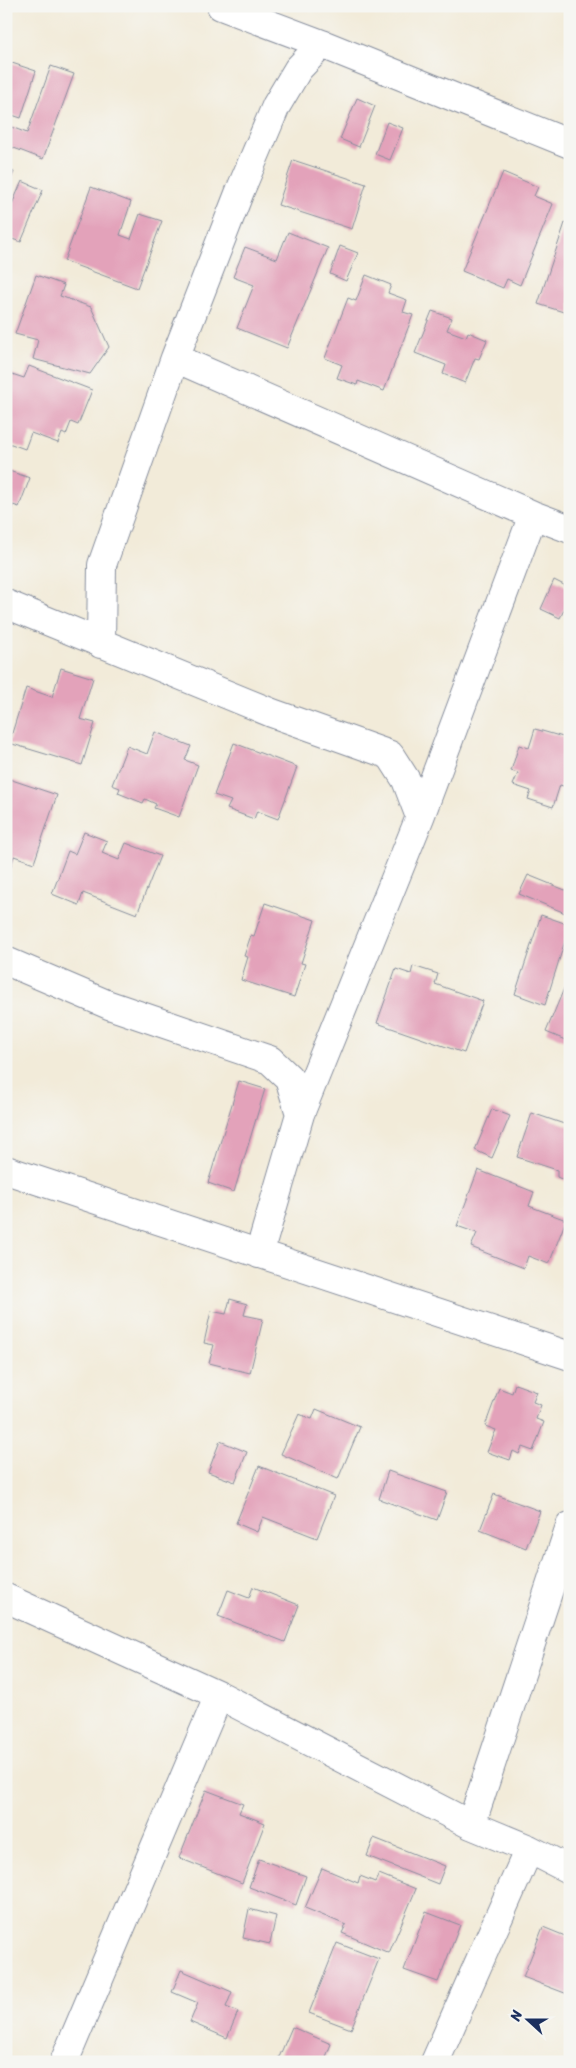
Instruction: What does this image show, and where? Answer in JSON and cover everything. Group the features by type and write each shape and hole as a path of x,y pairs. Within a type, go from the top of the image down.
{"street":[{"path":"222,6 322,44 570,144"},
{"path":"101,644 102,565 175,358 240,190 276,106 298,69 322,44"},
{"path":"175,358 533,516 570,529"},
{"path":"259,1254 300,1114 420,817 533,516"},
{"path":"6,604 272,713 390,755 406,780 420,817"},
{"path":"6,960 109,1005 270,1060 289,1078 300,1114"},
{"path":"6,1170 570,1356"},
{"path":"471,1825 570,1526"},
{"path":"6,1598 219,1695 471,1825 530,1849 570,1870"},
{"path":"64,2062 219,1695"},
{"path":"435,2062 530,1849"}],"building":[{"path":"6,47 10,49 7,60 6,60"},
{"path":"6,61 36,71 21,118 6,113"},
{"path":"51,66 74,74 43,159 6,145 6,125 27,133"},
{"path":"357,98 375,106 359,147 340,139"},
{"path":"387,122 403,128 390,160 375,154"},
{"path":"293,160 366,184 352,229 278,205"},
{"path":"6,168 14,172 6,190"},
{"path":"503,172 538,187 534,196 553,204 520,285 507,279 503,288 462,271"},
{"path":"22,181 43,190 21,242 6,237 6,218"},
{"path":"91,187 131,202 120,235 131,239 140,214 162,221 137,288 64,261"},
{"path":"565,223 570,225 570,314 538,304"},
{"path":"288,232 328,248 287,348 237,328 254,285 233,277 245,247 277,259"},
{"path":"340,246 358,253 346,281 330,274"},
{"path":"36,275 64,285 60,296 91,307 109,347 90,374 33,359 38,340 15,334"},
{"path":"366,275 391,285 388,293 407,300 403,312 413,315 384,391 358,381 357,385 337,378 342,365 325,358 348,298 356,301"},
{"path":"432,311 452,318 447,330 466,337 468,332 487,340 479,359 475,358 465,383 443,374 446,365 415,353"},
{"path":"29,366 92,390 78,425 71,422 66,435 62,433 58,443 31,433 25,449 6,442 6,372 24,378"},
{"path":"6,470 30,478 19,507 13,505 6,523"},
{"path":"554,580 570,588 570,598 560,618 541,609"},
{"path":"61,668 93,678 80,719 95,723 82,765 9,743 26,688 52,697"},
{"path":"535,729 570,739 568,744 570,744 570,788 560,785 553,807 528,799 531,791 513,785 518,773 511,771 519,745 529,748"},
{"path":"155,732 191,746 185,760 198,765 179,817 154,808 156,804 145,799 143,803 118,793 120,788 112,785 127,746 147,754"},
{"path":"234,743 297,767 278,819 257,811 254,819 227,809 231,801 214,795"},
{"path":"6,778 57,795 34,863 14,856 7,879"},
{"path":"84,832 107,841 102,853 119,860 126,843 160,856 137,914 83,893 79,905 52,894 68,851 75,854"},
{"path":"528,875 570,892 570,915 519,894"},
{"path":"265,903 315,920 301,963 305,964 294,997 241,980 248,957 244,956 251,935 254,936"},
{"path":"541,915 570,925 545,1005 515,994"},
{"path":"413,966 438,974 435,984 483,1001 464,1053 377,1023 396,969 411,974"},
{"path":"570,974 570,1042 546,1032"},
{"path":"239,1081 265,1089 234,1192 208,1183"},
{"path":"492,1109 510,1116 492,1158 475,1150"},
{"path":"532,1113 570,1126 570,1183 557,1177 557,1170 517,1157"},
{"path":"478,1170 534,1192 529,1206 566,1220 549,1264 528,1256 524,1268 471,1247 477,1233 457,1226"},
{"path":"230,1299 247,1304 244,1315 263,1319 250,1373 209,1363 214,1345 204,1343 211,1311 226,1314"},
{"path":"515,1384 537,1392 533,1402 541,1405 536,1419 544,1422 533,1451 522,1447 519,1454 513,1451 510,1460 487,1452 496,1430 485,1426 499,1388 512,1393"},
{"path":"316,1409 360,1427 338,1479 281,1454 299,1414 312,1419"},
{"path":"220,1441 247,1452 235,1482 208,1472"},
{"path":"259,1466 334,1496 317,1538 263,1517 257,1532 236,1523"},
{"path":"388,1471 447,1492 437,1520 379,1499"},
{"path":"494,1494 540,1511 526,1548 480,1530"},
{"path":"253,1587 299,1605 285,1642 218,1616 228,1590 249,1598"},
{"path":"206,1790 243,1804 239,1813 265,1823 242,1883 179,1858"},
{"path":"374,1838 445,1866 438,1884 367,1856"},
{"path":"259,1859 306,1876 296,1905 249,1887"},
{"path":"322,1868 358,1883 360,1876 375,1882 379,1874 416,1889 389,1953 342,1933 346,1925 305,1908"},
{"path":"249,1909 276,1916 270,1944 243,1938"},
{"path":"426,1912 460,1925 438,1982 404,1970"},
{"path":"543,1927 570,1938 570,1995 523,1977"},
{"path":"337,1943 379,1959 351,2029 309,2013"},
{"path":"181,1970 232,1992 226,2007 238,2012 227,2038 190,2022 198,2003 172,1992"},
{"path":"292,2027 331,2044 324,2062 277,2062"}]}
